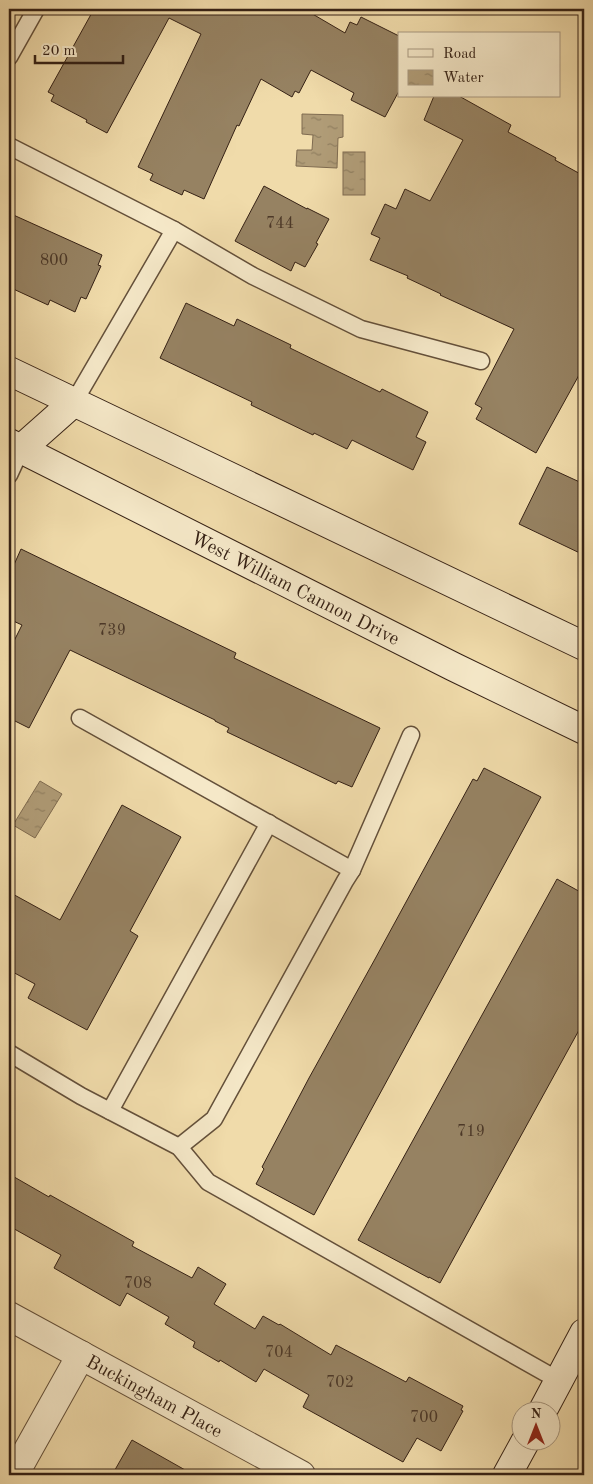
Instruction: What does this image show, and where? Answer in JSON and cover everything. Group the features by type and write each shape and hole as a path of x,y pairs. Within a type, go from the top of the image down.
{"main road":[{"path":"9,371 584,646"},
{"path":"15,446 74,402"},
{"name":"West William Cannon Drive","path":"15,446 454,667 584,730"},
{"name":"Buckingham Place","path":"9,1316 301,1475"},
{"path":"547,1402 584,1334"},
{"path":"14,1475 81,1355"},
{"path":"507,1475 520,1452"}],"lane":[{"path":"9,57 36,9"},
{"path":"9,146 174,230 253,276 361,329 481,361"},
{"path":"74,402 174,230"},
{"path":"9,475 15,446"},
{"path":"80,718 352,870"},
{"path":"179,1147 214,1119 352,870 411,735"},
{"path":"110,1111 269,823"},
{"path":"9,1053 81,1096 179,1147 208,1182 558,1380"}],"water":[{"path":"302,114 343,115 343,137 338,138 337,168 296,166 297,150 312,150 313,135 302,134"},
{"path":"343,152 365,152 365,195 343,195"},
{"path":"40,781 62,794 35,838 13,825"}],"building":[{"path":"94,9 304,9 345,33 350,22 357,25 361,17 398,36 398,93 385,117 351,100 354,93 311,70 299,93 295,91 292,97 261,79 239,126 237,125 204,199 184,190 182,195 150,180 153,174 138,167 201,34 169,18 107,133 51,101 54,95 48,92"},
{"path":"433,98 463,98 511,125 508,132 556,158 555,160 584,176 584,366 536,453 476,419 482,408 475,404 514,329 440,295 407,278 408,276 370,260 380,238 371,234 385,204 396,209 405,189 430,201 463,140 424,120"},
{"path":"264,186 329,219 305,267 295,262 291,271 235,241"},
{"path":"9,213 102,255 98,265 101,266 86,299 81,297 75,312 50,300 48,305 9,287"},
{"path":"186,303 234,326 237,319 291,345 290,348 380,392 382,389 428,412 416,437 426,442 413,470 352,440 347,449 314,433 313,435 251,405 252,402 160,358"},
{"path":"547,467 584,484 584,555 519,524"},
{"path":"21,549 236,653 234,658 380,728 352,787 338,781 336,784 227,732 229,728 215,720 70,650 29,728 9,718 9,651 22,625 9,619 9,576"},
{"path":"484,768 541,797 314,1215 256,1184 264,1169 262,1167 473,779 477,781"},
{"path":"122,805 181,837 130,931 138,936 87,1030 28,998 35,984 9,970 9,892 60,920"},
{"path":"557,879 584,894 584,1021 440,1283 358,1240"},
{"path":"9,1174 134,1242 132,1246 192,1278 198,1267 226,1284 214,1304 255,1329 263,1316 280,1324 331,1355 336,1345 406,1382 409,1377 463,1406 461,1410 463,1411 441,1451 417,1438 403,1462 303,1407 309,1395 264,1369 256,1382 220,1360 219,1362 193,1347 195,1342 165,1324 169,1317 127,1293 120,1306 54,1268 61,1255 9,1226"},
{"path":"132,1440 194,1475 112,1475"}]}
